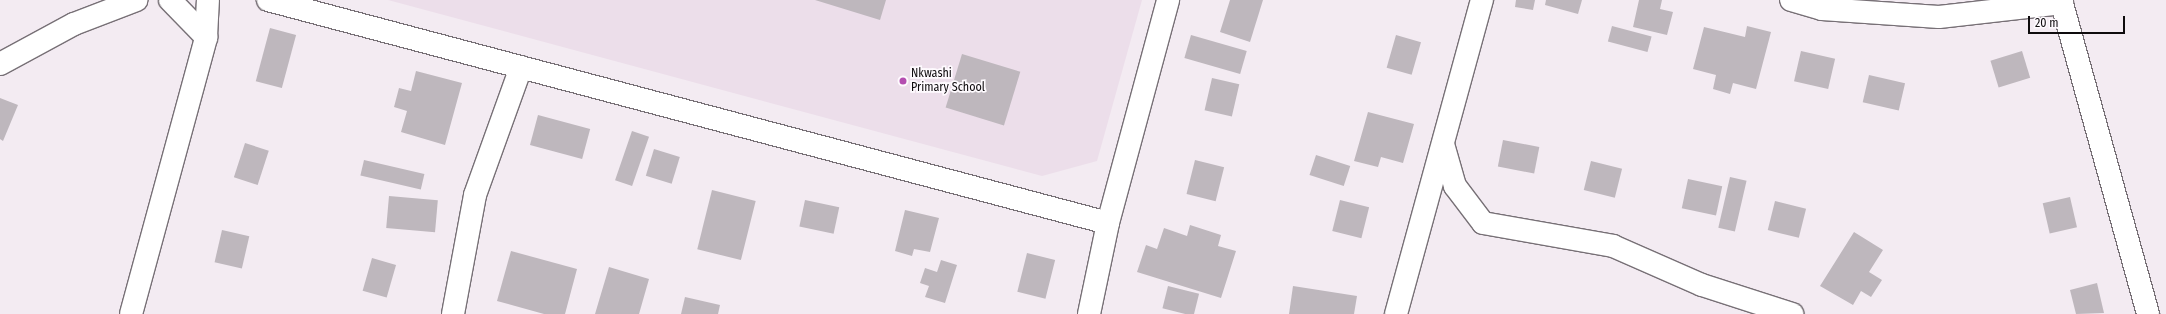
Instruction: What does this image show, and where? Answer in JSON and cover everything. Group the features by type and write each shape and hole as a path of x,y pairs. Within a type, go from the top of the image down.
{"street":[{"path":"0,64 74,24 137,0"},
{"path":"170,0 206,37"},
{"path":"131,314 206,37 208,0"},
{"path":"268,0 1108,223"},
{"path":"1089,314 1108,223 1168,0"},
{"path":"1396,314 1482,0"},
{"path":"1792,0 1822,9 1939,17 2061,2 2148,314"},
{"path":"453,314 475,195 520,67"},
{"path":"1443,144 1455,186 1483,223 1614,246 1702,285 1792,314"}],"shaded area":[{"name":"Nkwashi Primary School","path":"388,0 1142,0 1097,161 1042,176"}],"building":[{"path":"815,0 886,0 880,20"},
{"path":"1230,0 1263,0 1250,42 1220,32"},
{"path":"1516,0 1535,0 1533,10 1515,7"},
{"path":"1546,0 1582,0 1578,14 1545,5"},
{"path":"1639,0 1662,0 1660,9 1673,12 1667,35 1633,27"},
{"path":"1612,26 1652,37 1647,52 1608,41"},
{"path":"1747,26 1771,32 1756,89 1733,83 1730,94 1713,89 1716,75 1693,69 1704,27 1745,37"},
{"path":"270,28 296,35 282,88 256,81"},
{"path":"1191,35 1247,51 1240,74 1184,58"},
{"path":"1396,35 1421,42 1412,75 1387,68"},
{"path":"1801,51 1835,59 1828,89 1794,81"},
{"path":"2022,51 2030,78 1999,87 1990,61"},
{"path":"962,54 1020,72 1004,125 946,108"},
{"path":"416,71 462,83 445,145 401,132 407,111 394,107 399,88 411,91"},
{"path":"1869,75 1905,83 1899,111 1863,102"},
{"path":"1212,78 1239,84 1232,116 1205,110"},
{"path":"0,98 18,105 3,141 0,139"},
{"path":"1368,112 1414,124 1403,163 1381,157 1378,167 1354,161"},
{"path":"538,115 590,129 582,159 530,145"},
{"path":"632,131 649,137 632,186 615,180"},
{"path":"1503,140 1539,147 1534,174 1498,167"},
{"path":"245,143 269,151 258,185 234,177"},
{"path":"654,149 680,157 672,184 646,176"},
{"path":"1316,155 1350,166 1344,186 1310,175"},
{"path":"364,160 424,174 421,190 360,176"},
{"path":"1195,160 1224,167 1216,201 1187,194"},
{"path":"1591,161 1622,169 1615,198 1584,190"},
{"path":"1730,177 1747,181 1735,231 1718,228"},
{"path":"1688,179 1722,186 1716,216 1682,208"},
{"path":"712,190 756,201 741,260 697,249"},
{"path":"389,196 438,200 435,232 386,228"},
{"path":"2070,197 2077,227 2050,234 2043,203"},
{"path":"805,200 839,207 834,234 799,226"},
{"path":"1340,200 1369,207 1361,238 1332,231"},
{"path":"1775,201 1806,209 1799,238 1768,230"},
{"path":"905,210 939,218 930,252 914,249 912,256 895,251"},
{"path":"1190,225 1221,235 1218,246 1236,251 1221,298 1137,272 1146,245 1157,249 1164,228 1187,236"},
{"path":"222,230 249,236 242,268 215,262"},
{"path":"1854,232 1883,250 1869,272 1882,280 1871,297 1861,291 1853,305 1820,286"},
{"path":"511,251 577,269 565,314 544,314 497,301"},
{"path":"1027,253 1055,260 1045,299 1017,292"},
{"path":"372,258 396,265 387,298 363,291"},
{"path":"941,260 957,265 945,303 925,297 929,286 920,283 925,268 937,272"},
{"path":"609,267 649,279 639,314 595,314"},
{"path":"2097,283 2104,313 2076,314 2070,290"},
{"path":"1168,286 1199,294 1194,314 1185,314 1162,308"},
{"path":"1293,286 1357,296 1354,314 1289,314"},
{"path":"685,297 720,305 718,314 681,314"}],"place":[{"name":"Nkwashi Primary School","path":"903,81"}]}
